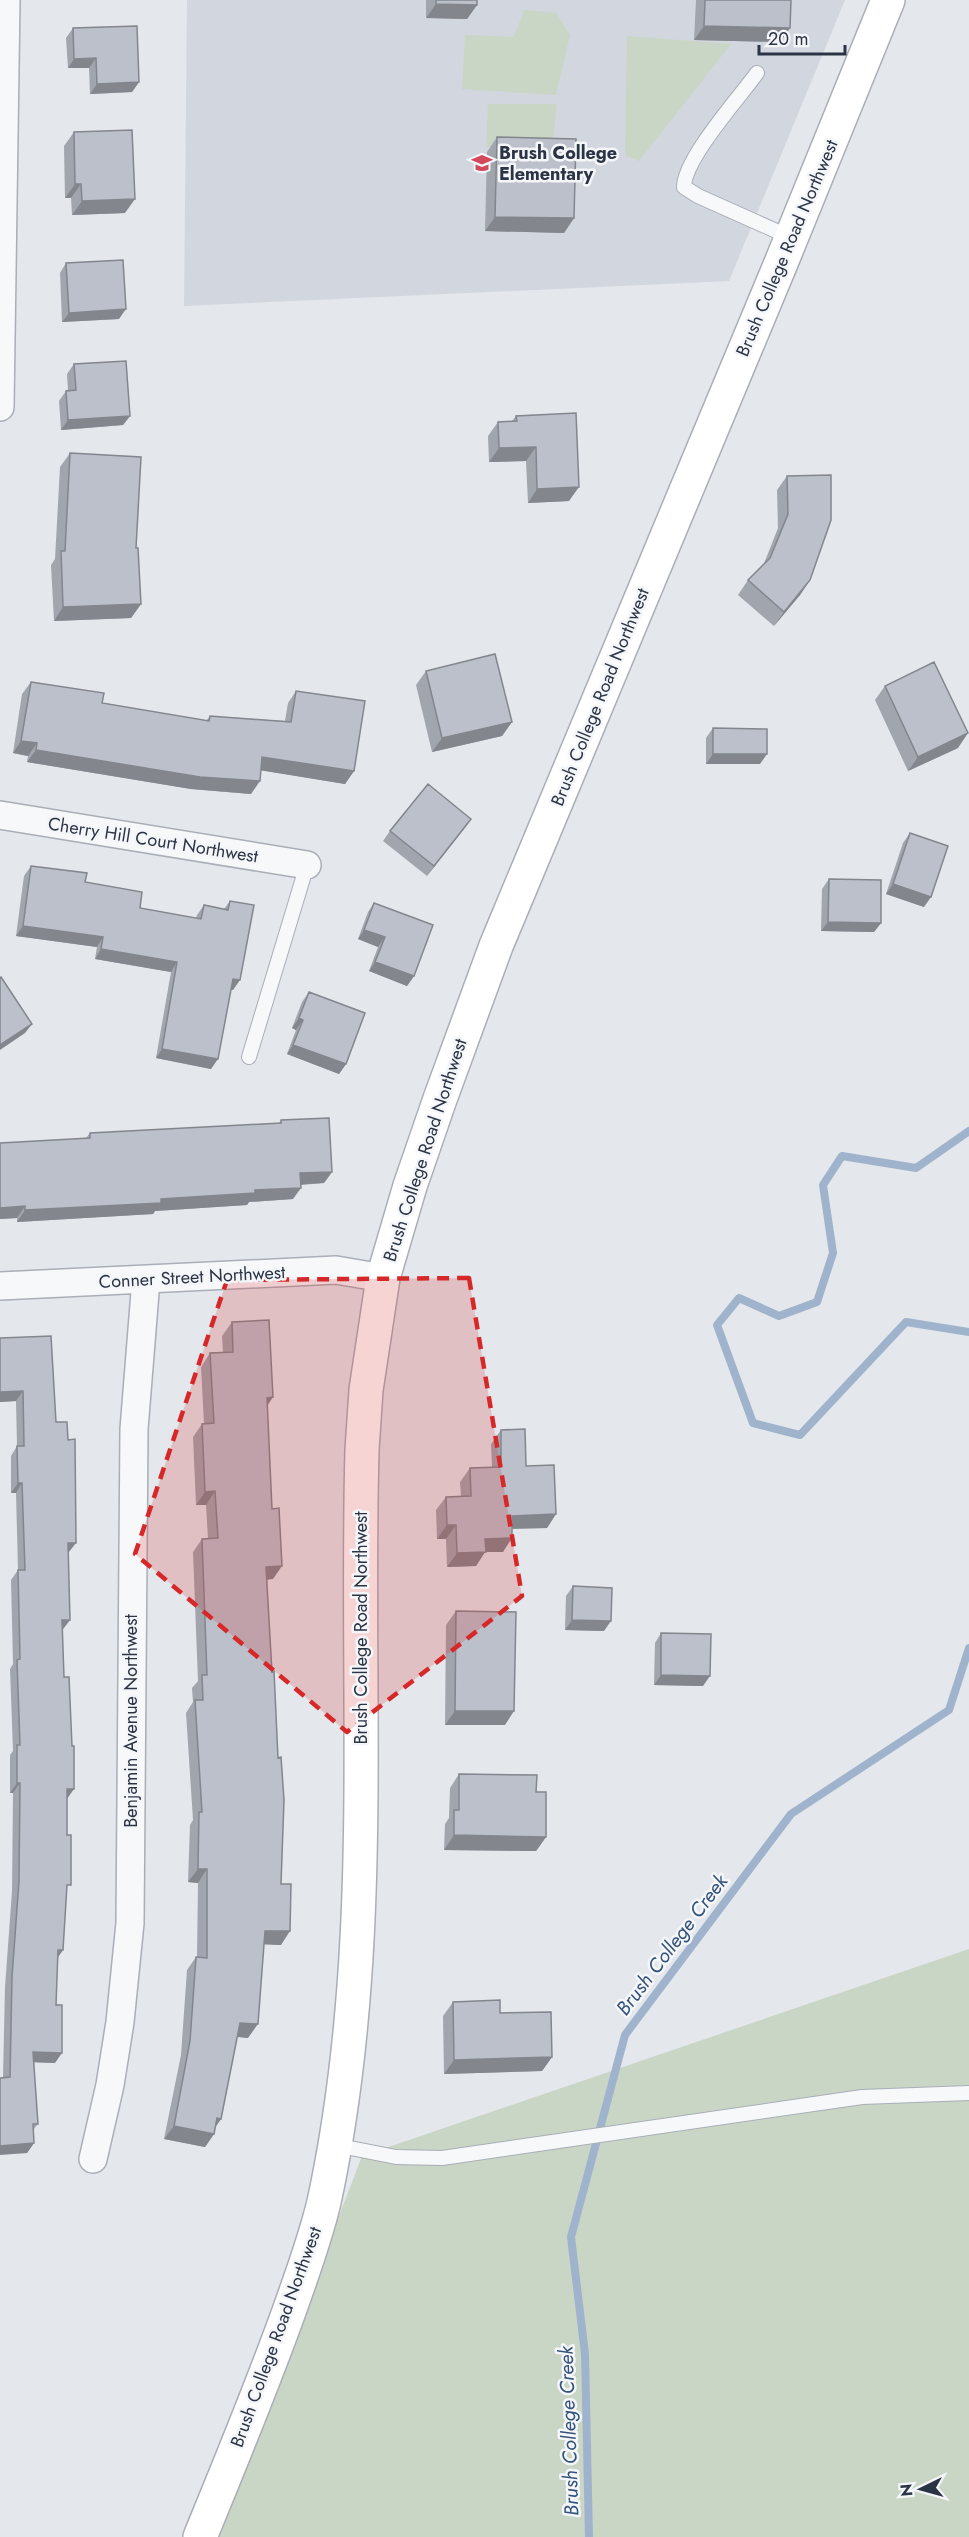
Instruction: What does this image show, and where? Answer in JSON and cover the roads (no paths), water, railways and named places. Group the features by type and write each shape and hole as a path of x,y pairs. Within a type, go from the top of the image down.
{"street":[{"path":"0,407 6,0"},
{"name":"Brush College Road Northwest","path":"200,2537 276,2347 311,2250 335,2145 348,2063 362,1850 362,1450 366,1390 383,1278 410,1186 496,946 792,238 888,0"},
{"name":"Cherry Hill Court Northwest","path":"0,815 306,865"},
{"name":"Conner Street Northwest","path":"0,1286 336,1270 383,1278"},
{"name":"Benjamin Avenue Northwest","path":"93,2159 110,2085 120,2022 130,1923 134,1429 146,1280"}],"lane":[{"path":"757,73 699,151 684,176 684,187 698,196 792,238"},
{"path":"249,1057 306,865"},
{"path":"335,2145 396,2157 442,2158 862,2097 969,2093"}],"waterway":[{"name":"Brush College Creek","path":"969,1131 916,1168 842,1156 823,1185 833,1253 817,1302 779,1316 739,1298 717,1325 753,1423 800,1435 906,1322 969,1332"},
{"name":"Brush College Creek","path":"589,2537 585,2354 571,2237 625,2035 791,1814 949,1710 969,1648"}],"place":[{"name":"Brush College Elementary","path":"482,163"}]}
